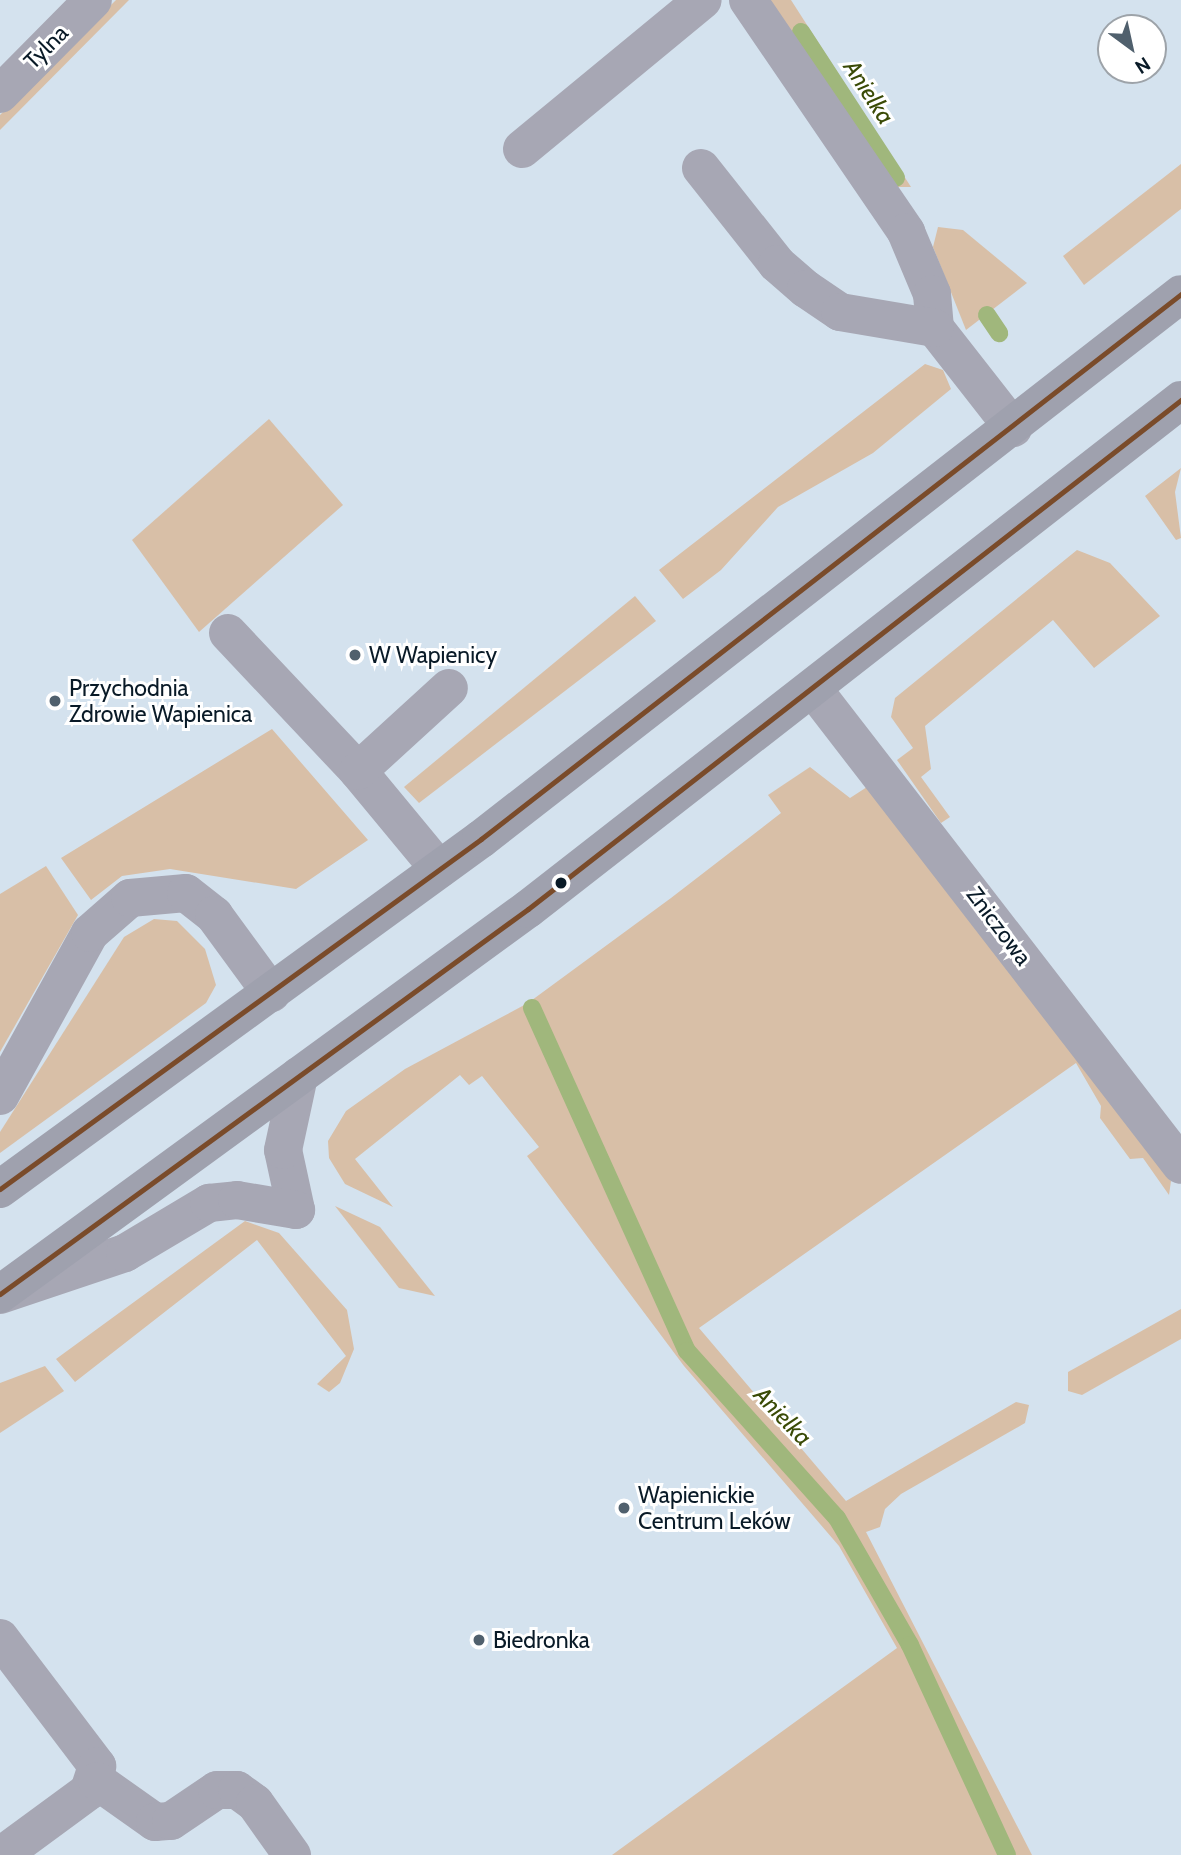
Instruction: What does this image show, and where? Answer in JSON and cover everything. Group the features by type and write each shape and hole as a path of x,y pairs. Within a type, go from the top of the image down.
{"main road":[{"path":"0,1189 439,869 1013,428 1181,294"},
{"path":"0,1294 299,1076 814,690 1181,400"}],"street":[{"name":"Tylna","path":"0,94 93,0"},
{"path":"522,149 703,0"},
{"path":"748,0 906,232 932,294 935,328 1013,428"},
{"path":"701,168 777,264 806,289 840,312 935,328"},
{"path":"228,633 358,771 439,869"},
{"path":"358,771 449,688"},
{"name":"Zniczowa","path":"814,690 1181,1165"},
{"path":"0,1096 90,933 130,898 186,893 214,915 271,993"},
{"path":"0,1294 125,1253 209,1203 237,1200 296,1210 284,1150 299,1076"},
{"path":"0,1638 90,1751 97,1781 155,1822 171,1821 217,1790 237,1790 255,1804 292,1855"},
{"path":"2,1855 97,1781"}],"shaded area":[{"path":"116,0 129,0 0,130 0,115"},
{"path":"764,0 791,0 911,187 889,187"},
{"path":"1181,164 1181,209 1084,285 1063,256"},
{"path":"938,227 963,230 1027,283 966,330 933,247"},
{"path":"925,364 943,370 951,389 873,453 778,507 721,570 683,599 659,570"},
{"path":"269,419 343,505 199,632 132,540"},
{"path":"1181,468 1175,492 1181,538 1176,540 1145,496"},
{"path":"1077,550 1110,563 1160,616 1094,668 1053,620 925,726 931,769 921,777 950,817 941,823 897,760 913,748 891,717 895,698"},
{"path":"635,596 656,621 419,803 404,787"},
{"path":"272,729 368,840 296,889 170,869 122,876 91,900 61,858"},
{"path":"810,767 850,798 867,787 1171,1181 1169,1195 1143,1158 1130,1159 1100,1118 1101,1106 1076,1063 699,1328 846,1501 1016,1402 1029,1405 1025,1423 901,1494 885,1509 880,1527 866,1532 1032,1855 612,1855 897,1648 839,1546 684,1366 527,1156 539,1147 482,1076 469,1085 460,1075 355,1159 393,1207 345,1184 329,1158 328,1141 346,1111 405,1069 528,1003 671,898 781,813 768,795"},
{"path":"46,866 78,915 0,1052 0,894"},
{"path":"154,919 177,921 205,949 216,985 206,1003 0,1153 0,1132 124,937"},
{"path":"335,1206 380,1227 435,1296 399,1288"},
{"path":"245,1221 279,1233 347,1310 354,1349 340,1383 329,1392 317,1384 346,1356 257,1240 75,1382 56,1359"},
{"path":"1181,1309 1181,1339 1082,1395 1068,1391 1068,1372"},
{"path":"45,1366 64,1391 0,1433 0,1383"}],"waterway":[{"name":"Anielka","path":"801,32 896,178"},
{"name":"Anielka","path":"987,315 999,333"},
{"name":"Anielka","path":"532,1008 687,1351 837,1518 910,1645 1007,1855"}],"transit line":[{"path":"0,1189 481,839 1181,294"},
{"path":"0,1294 528,909 1181,400"}],"place":[{"name":"W Wapienicy","path":"355,655"},
{"name":"Przychodnia Zdrowie Wapienica","path":"55,701"},
{"name":"Wapienickie Centrum Leków","path":"624,1508"},
{"name":"Biedronka","path":"479,1640"}]}
